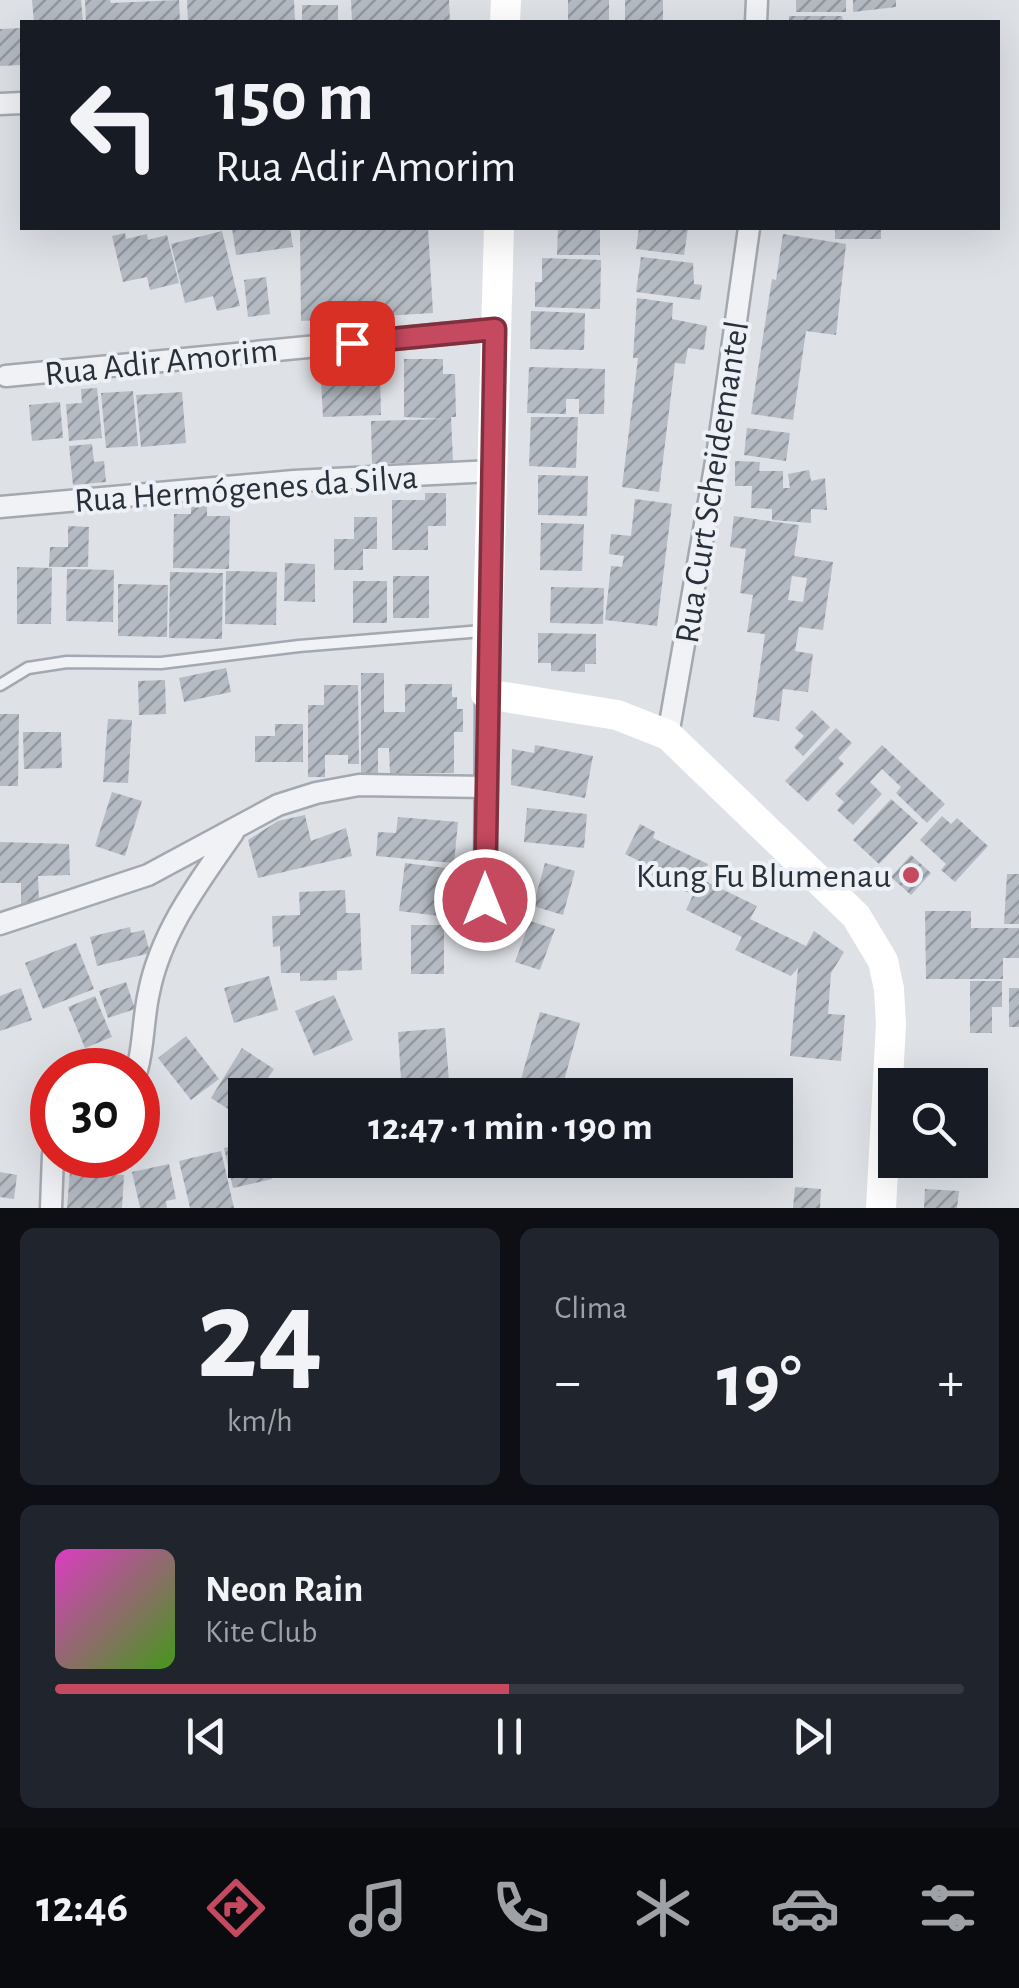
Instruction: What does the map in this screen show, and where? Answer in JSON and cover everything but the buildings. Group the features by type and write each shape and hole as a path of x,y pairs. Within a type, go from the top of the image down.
{"street":[{"path":"485,900 498,230"},
{"name":"Rua Curt Scheidemantel","path":"668,736 717,456 748,230"},
{"name":"Rua Adir Amorim","path":"6,376 495,329"},
{"name":"Rua Hermógenes da Silva","path":"0,507 294,481 492,471"},
{"path":"486,694 618,715 668,736 856,916 883,961 891,1024 881,1208"},
{"path":"0,924 148,874 278,806 358,785 485,786"},
{"path":"140,1048 148,992 159,954 190,896 237,828"},
{"path":"51,1208 52,1178"}],"lane":[{"path":"0,685 28,668 66,662 161,662 488,631"}],"place":[{"name":"Kung Fu Blumenau","path":"911,875"}],"route":[{"path":"352,343 495,329 485,900"}]}
